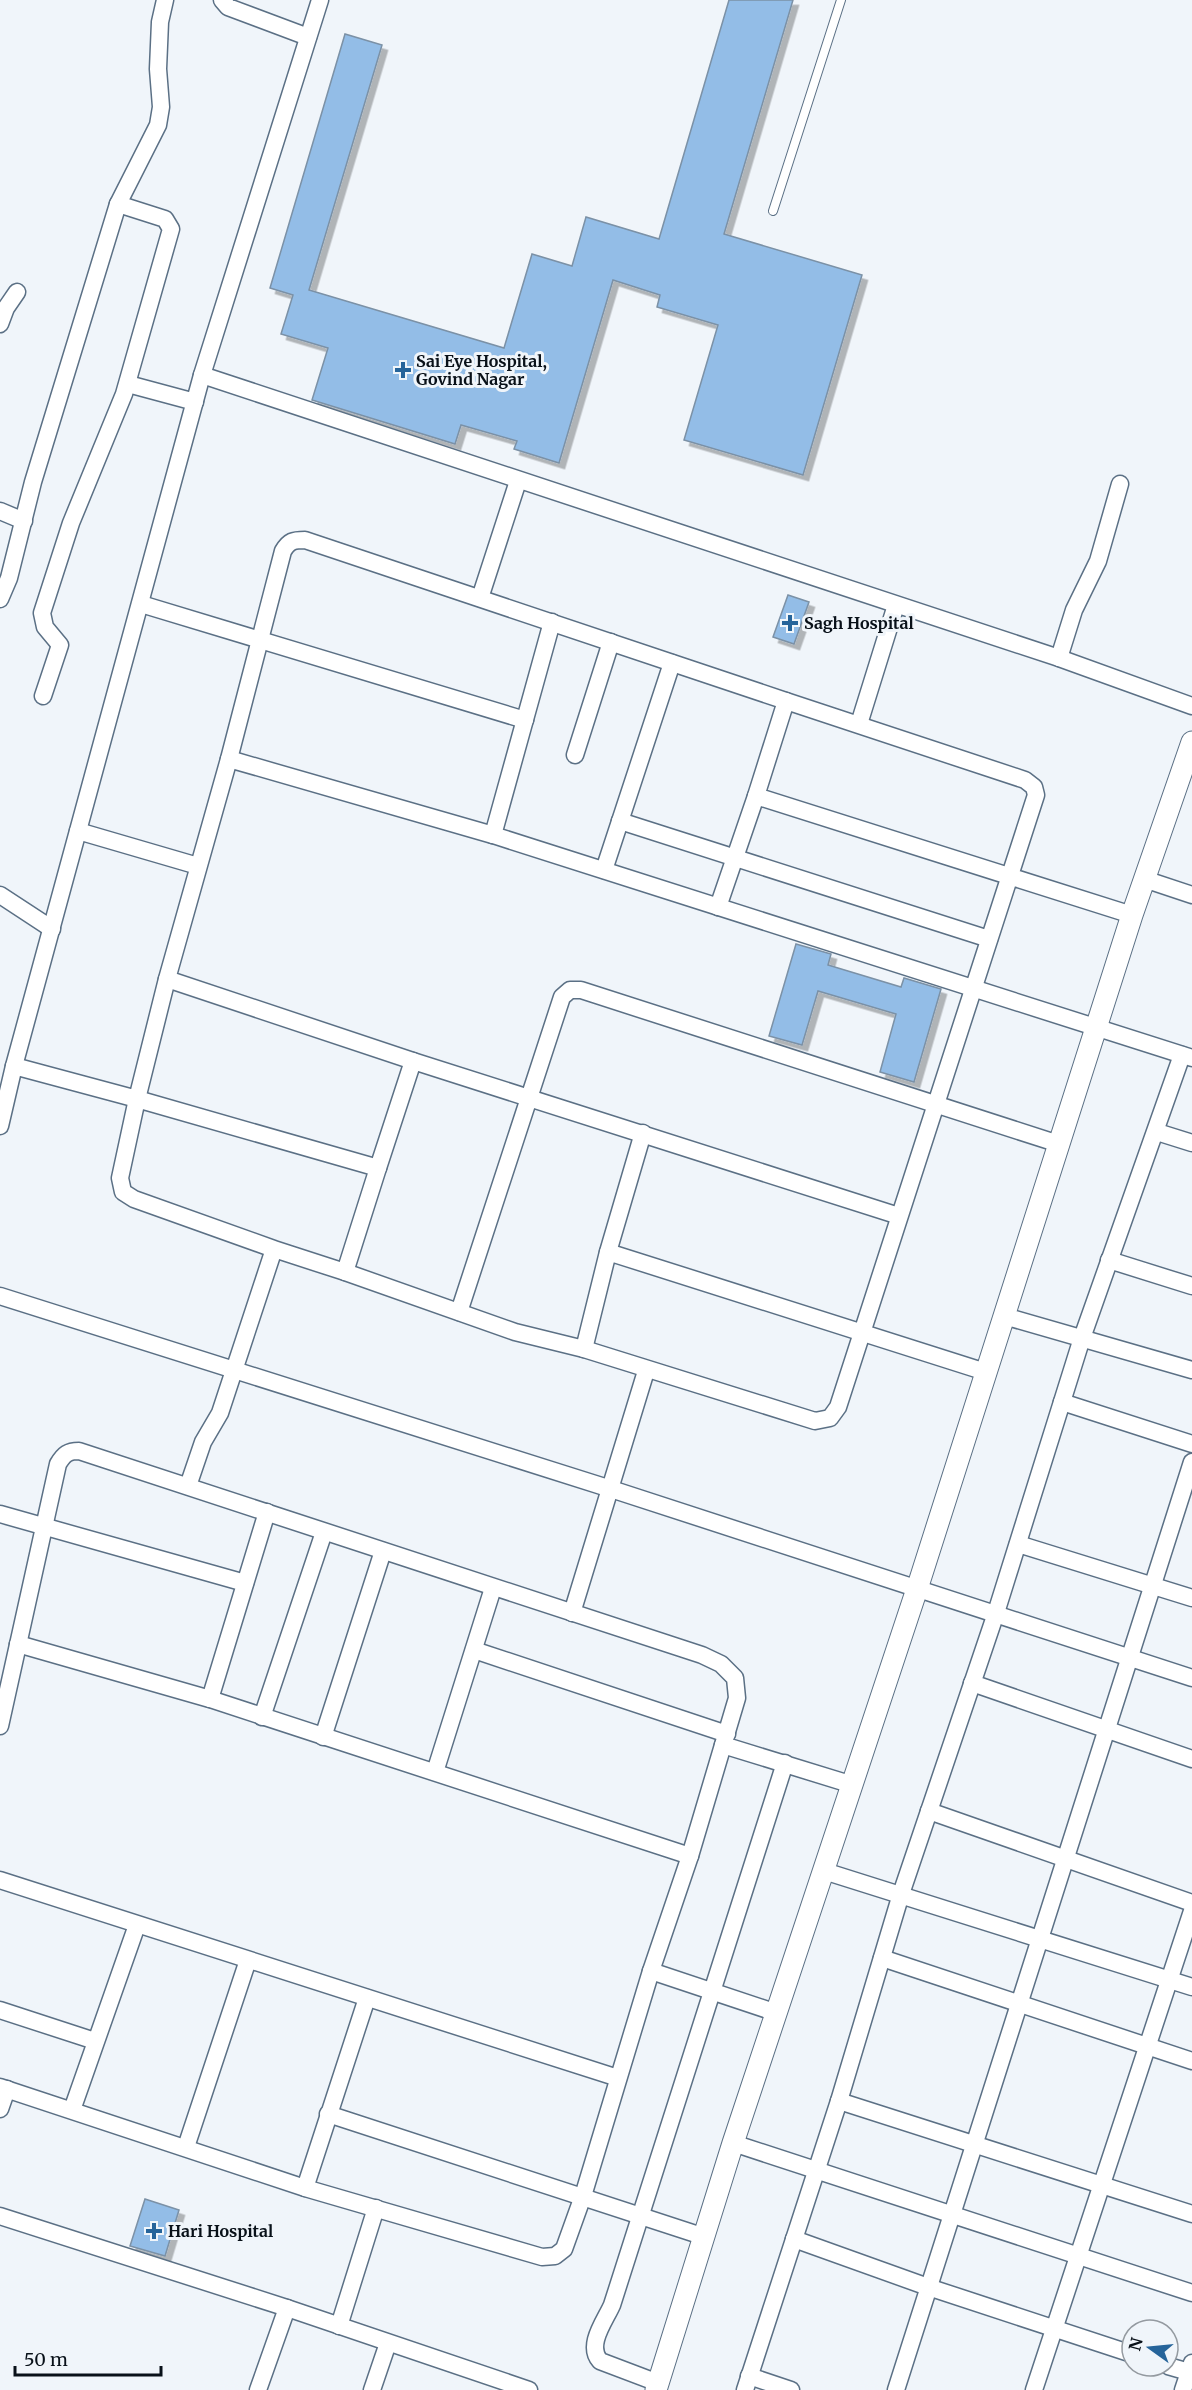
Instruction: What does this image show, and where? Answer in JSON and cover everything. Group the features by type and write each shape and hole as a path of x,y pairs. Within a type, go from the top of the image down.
{"street":[{"path":"0,599 24,521 36,471 118,204 158,125 161,107 158,69 160,22 165,0"},
{"path":"222,0 228,8 308,37"},
{"path":"0,1126 14,1066 202,375 320,0"},
{"path":"43,696 60,645 45,627 42,613 71,523 128,384 171,229 165,219 118,204"},
{"path":"2,313 17,292"},
{"path":"202,375 1059,658 1192,706"},
{"path":"128,384 195,402"},
{"path":"480,598 518,481"},
{"path":"1059,658 1074,610 1098,561 1120,484"},
{"path":"0,511 24,521"},
{"path":"305,540 480,598 1025,780 1034,787 1036,795 1010,876 837,1407 830,1418 815,1422 646,1371 584,1349 515,1332 345,1272 274,1250 134,1199 123,1192 120,1178 137,1099 167,979 229,759 283,551 288,543 305,540"},
{"path":"141,604 260,638 525,720"},
{"path":"859,724 896,605"},
{"path":"494,835 552,622"},
{"path":"575,756 611,642"},
{"path":"604,870 672,663"},
{"path":"717,907 786,701"},
{"path":"785,1763 612,2305 598,2332 595,2355 611,2367 657,2386 733,2143 917,1589 1132,915 1192,742"},
{"path":"229,759 494,835 1095,1029 1187,1056 1109,1260 1082,1338 995,1616 902,1894 839,2101 747,2383 791,2390"},
{"path":"756,796 1132,915"},
{"path":"620,821 989,939"},
{"path":"78,831 198,866"},
{"path":"1144,879 1192,895"},
{"path":"0,895 52,929"},
{"path":"167,979 413,1062 899,1216"},
{"path":"459,1312 562,997 570,990 581,990 1059,1144"},
{"path":"345,1272 413,1062"},
{"path":"14,1066 378,1168"},
{"path":"1157,1132 1192,1143"},
{"path":"584,1349 608,1252 643,1133"},
{"path":"188,1486 203,1442 220,1413 274,1250"},
{"path":"608,1252 986,1372"},
{"path":"1109,1260 1192,1286"},
{"path":"0,1296 611,1489 995,1616 1192,1678"},
{"path":"1004,1316 1192,1370"},
{"path":"572,1613 646,1371"},
{"path":"1062,1402 1192,1444"},
{"path":"0,1726 58,1464 63,1455 70,1451 79,1451 188,1486 702,1655 721,1664 735,1678 737,1698 583,2196 564,2249 555,2256 542,2257 305,2188 3,2088 0,2109"},
{"path":"896,2390 1038,1937 1192,1462"},
{"path":"210,1699 267,1512"},
{"path":"0,1514 44,1524 245,1583"},
{"path":"262,1717 324,1532"},
{"path":"1018,1544 1192,1598"},
{"path":"323,1737 383,1551"},
{"path":"435,1772 493,1588"},
{"path":"18,1644 210,1699 690,1856"},
{"path":"474,1650 785,1763 853,1785"},
{"path":"972,1683 1192,1759"},
{"path":"929,1811 1192,1903"},
{"path":"824,1871 1192,1987"},
{"path":"0,1880 618,2078"},
{"path":"1034,2390 1099,2184 1192,1911"},
{"path":"72,2110 137,1925"},
{"path":"882,1958 1192,2061"},
{"path":"186,2147 248,1960"},
{"path":"651,1971 777,2013"},
{"path":"305,2188 367,1998"},
{"path":"0,2010 95,2041"},
{"path":"839,2101 973,2142 1192,2214"},
{"path":"328,2114 705,2237"},
{"path":"733,2143 1192,2293"},
{"path":"339,2326 376,2208"},
{"path":"0,2216 287,2308 529,2390"},
{"path":"794,2240 1053,2330 1120,2350"},
{"path":"258,2390 287,2308"},
{"path":"372,2390 388,2343"},
{"path":"1184,2390 1191,2368"}],"lane":[{"path":"773,211 841,0"}],"building":[{"path":"729,0 793,0 724,234 862,275 803,475 684,440 718,325 657,307 660,295 613,280 559,463 514,449 517,441 461,425 455,444 312,400 328,348 281,334 293,295 270,288 345,34 382,45 309,290 504,348 532,254 572,266 586,217 659,239"},
{"path":"788,595 809,602 794,644 773,637"},
{"path":"796,944 831,954 828,965 901,987 904,978 941,989 914,1082 880,1072 896,1014 818,991 802,1045 769,1036"},
{"path":"145,2199 179,2210 165,2256 130,2246"}],"place":[{"name":"Sai Eye Hospital, Govind Nagar","path":"403,370"},
{"name":"Sagh Hospital","path":"790,623"},
{"name":"Hari Hospital","path":"154,2231"}]}
